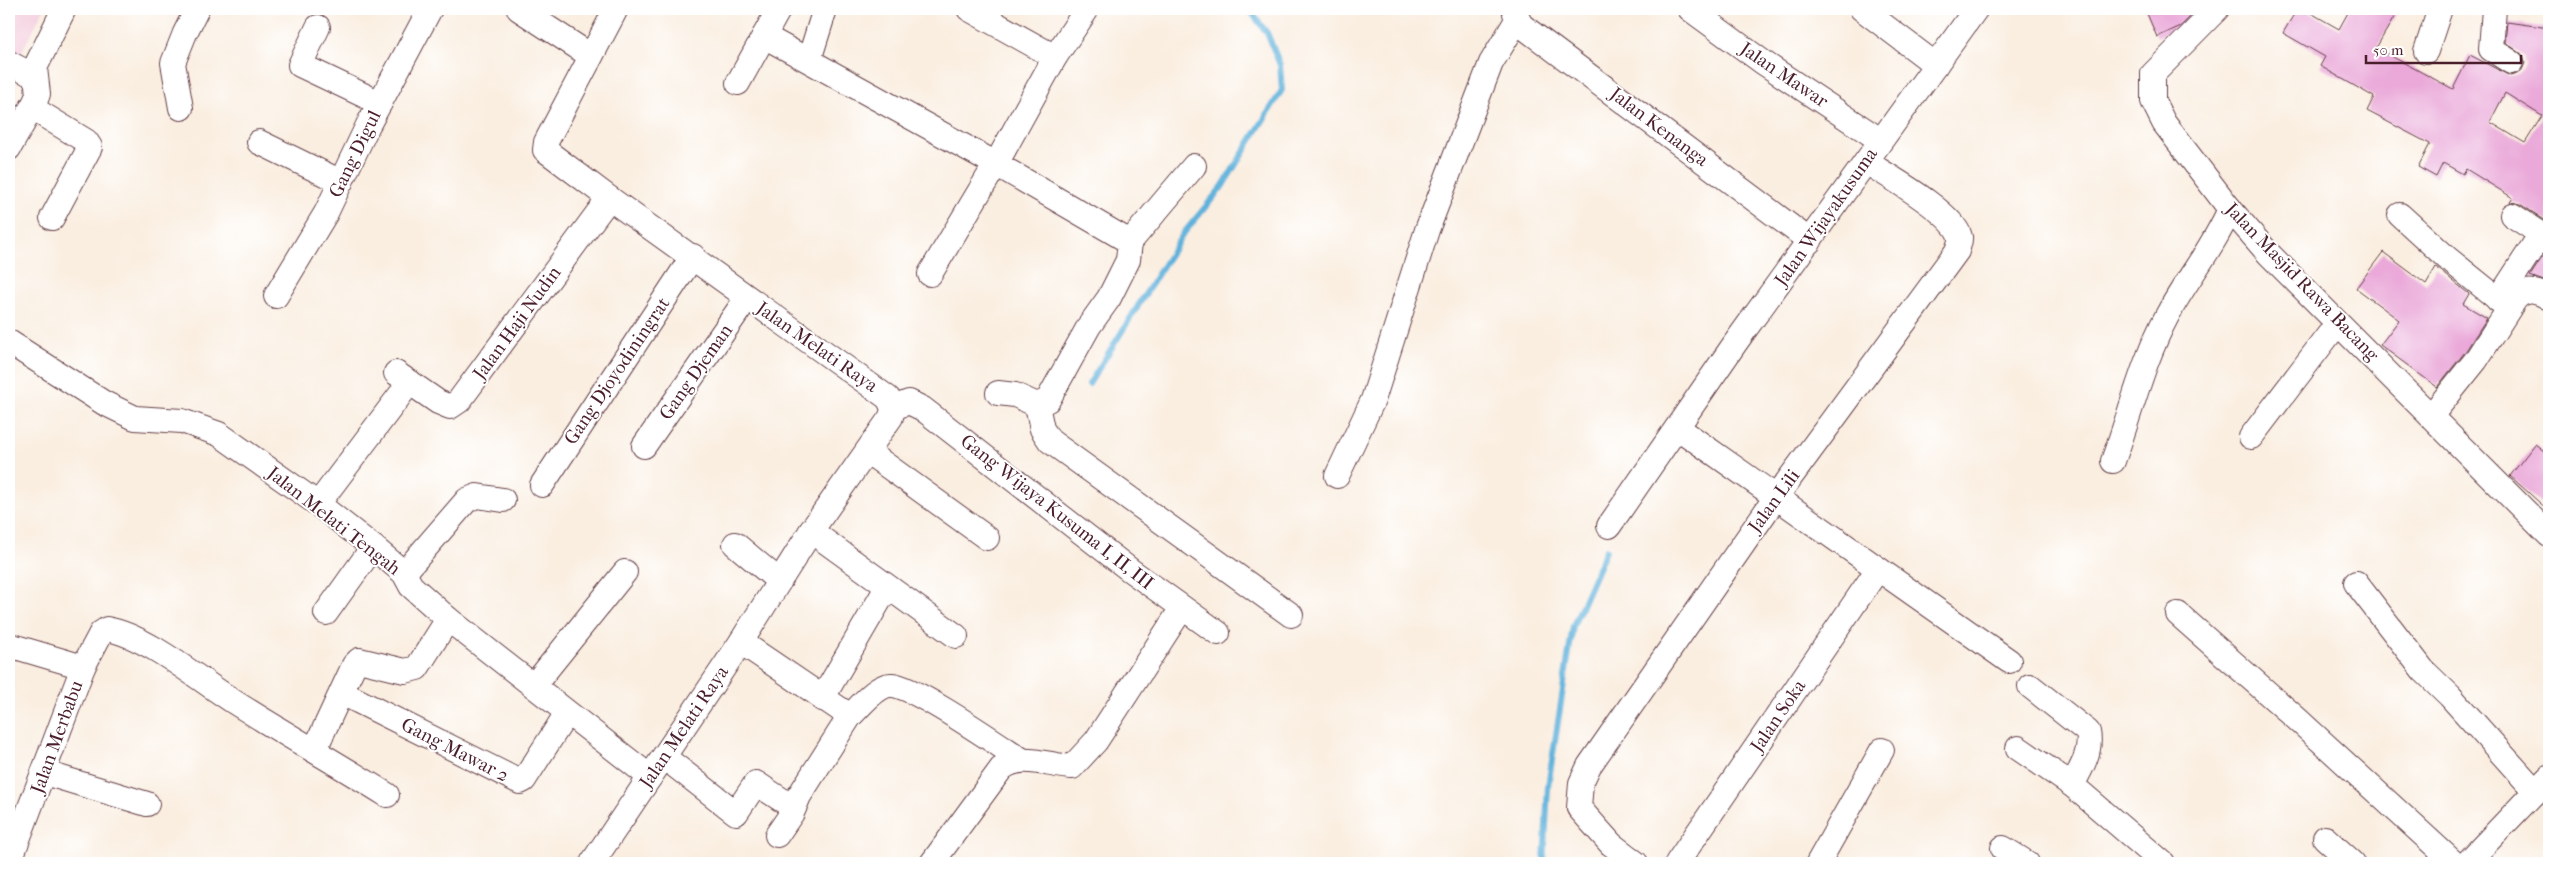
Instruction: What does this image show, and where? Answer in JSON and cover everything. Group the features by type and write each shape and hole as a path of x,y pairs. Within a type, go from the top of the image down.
{"street":[{"path":"9,148 38,94 34,76 38,60 64,9"},
{"path":"182,108 173,63 184,33 197,9"},
{"name":"Gang Digul","path":"276,296 326,213 380,103 430,9"},
{"path":"519,9 591,56"},
{"name":"Jalan Melati Raya","path":"592,863 741,642 812,531 868,452 891,417 892,408 888,398 747,298 693,256 609,198 545,150 546,142 616,9"},
{"path":"738,83 779,9"},
{"path":"809,60 825,9"},
{"path":"969,9 1055,57"},
{"path":"930,274 996,164 1055,57 1087,9"},
{"name":"Jalan Mawar","path":"1690,9 1764,62 1880,140"},
{"path":"1862,9 1936,65"},
{"name":"Jalan Wijayakusuma","path":"1609,526 1736,342 1976,9"},
{"name":"Jalan Masjid Rawa Bacang","path":"2217,9 2153,74 2153,101 2164,123 2230,208 2268,253 2318,301 2337,324 2549,535"},
{"path":"2426,51 2440,9"},
{"path":"2494,12 2492,49 2511,62"},
{"path":"1337,476 1373,400 1426,230 1491,63 1517,14"},
{"name":"Jalan Kenanga","path":"1517,14 1810,241"},
{"path":"318,27 300,65 380,103"},
{"path":"764,36 996,164 1130,242"},
{"path":"9,63 34,76"},
{"path":"32,108 86,141 90,147 52,218"},
{"path":"259,142 341,182"},
{"name":"Jalan Lili","path":"1636,863 1611,844 1584,816 1579,808 1581,783 1589,766 1776,497 1957,252 1961,239 1956,227 1936,208 1866,162"},
{"path":"998,393 1015,395 1037,405 1048,400 1128,260 1130,242 1194,166"},
{"name":"Jalan Haji Nudin","path":"318,504 403,377 438,402 450,407 459,401 609,198"},
{"path":"2113,461 2145,368 2167,316 2184,287 2218,238 2230,208"},
{"path":"2400,215 2447,258 2504,304"},
{"path":"2431,416 2476,360 2545,228 2512,215"},
{"name":"Gang Djoyodiningrat","path":"542,485 693,256"},
{"path":"2504,304 2522,292 2532,291 2549,298"},
{"name":"Gang Djeman","path":"644,446 747,298"},
{"path":"2251,437 2337,324"},
{"name":"Jalan Melati Tengah","path":"11,347 104,403 135,418 182,421 219,434 318,504 374,547 404,573 411,586 448,619 534,684 567,713 650,777"},
{"name":"Gang Wijaya Kusuma I, II, III","path":"892,408 909,402 923,408 1182,608 1218,633"},
{"path":"1037,405 1042,429 1050,441 1291,615"},
{"path":"1678,428 2009,661"},
{"path":"868,452 987,538"},
{"path":"404,573 467,500 477,496 503,500"},
{"path":"812,531 956,636"},
{"path":"735,544 779,581"},
{"path":"326,613 374,547"},
{"name":"Jalan Soka","path":"1677,863 1878,569"},
{"path":"534,684 625,572"},
{"path":"2356,583 2423,670 2542,785 2467,863"},
{"path":"822,699 882,596"},
{"path":"932,863 1001,769 1010,762 1022,760 1072,767 1082,759 1125,700 1182,608"},
{"path":"2178,614 2297,719 2454,863"},
{"path":"386,794 315,749 354,665 359,660 405,670 417,668 448,619"},
{"name":"Jalan Merbabu","path":"9,863 84,667 101,633 108,629 115,630 149,646 240,706 315,749"},
{"path":"741,642 822,699 850,716"},
{"path":"9,645 84,667"},
{"path":"777,835 794,808 799,796 850,716 880,688 892,684 931,702 1022,760"},
{"path":"2030,686 2088,732 2090,741 2088,751 2072,785"},
{"name":"Gang Mawar 2","path":"342,693 520,782 524,780 567,713"},
{"path":"2018,748 2072,785 2163,863"},
{"path":"1818,863 1882,750"},
{"path":"664,757 736,813 756,783 794,808"},
{"path":"45,773 147,804"},
{"path":"2325,838 2354,863"},
{"path":"2002,848 2027,863"}],"shaded area":[{"path":"9,9 44,9 20,55 9,62"}],"building":[{"path":"2145,9 2198,9 2181,26 2157,37"},
{"path":"2297,9 2304,9 2339,29 2350,9 2399,9 2376,48 2453,89 2470,55 2510,76 2522,70 2525,63 2523,55 2505,42 2507,22 2549,28 2549,223 2520,204 2510,202 2513,198 2466,169 2463,174 2443,163 2436,177 2418,167 2430,144 2367,111 2374,97 2320,66 2325,57 2283,33","holes":["2505,93 2542,116 2525,143 2490,122"]},
{"path":"2549,247 2549,283 2530,276"},
{"path":"2383,252 2426,284 2436,267 2469,294 2463,304 2487,318 2465,352 2437,387 2380,345 2399,320 2356,288"},
{"path":"2535,444 2549,455 2549,511 2510,476"}],"waterway":[{"path":"1089,384 1183,234 1222,187 1282,90 1280,65 1267,33 1249,9"},
{"path":"1544,863 1548,786 1573,626 1606,550"}]}
